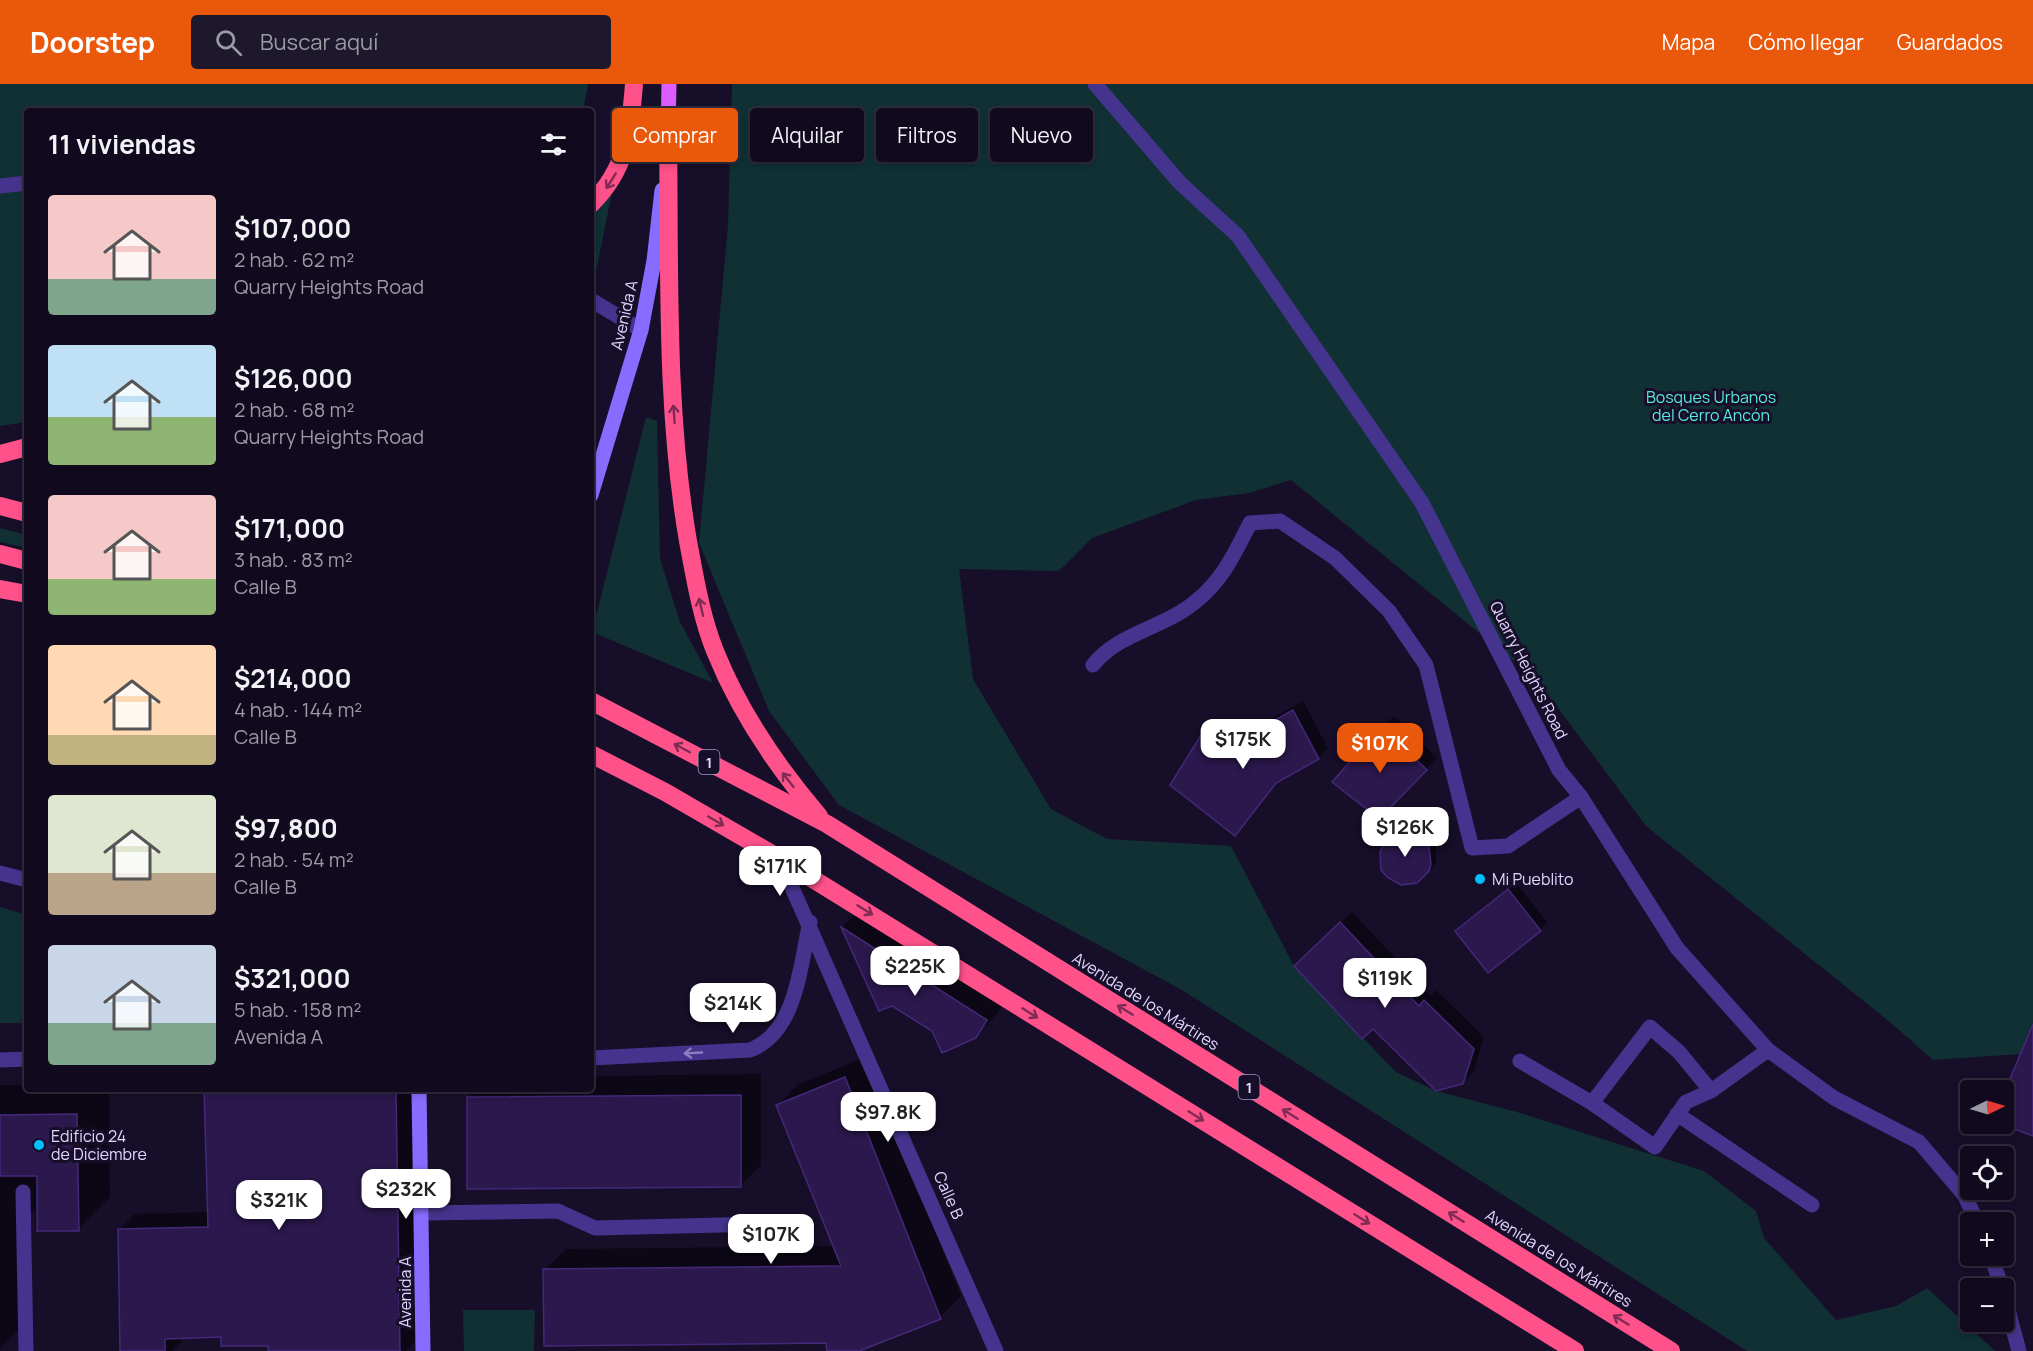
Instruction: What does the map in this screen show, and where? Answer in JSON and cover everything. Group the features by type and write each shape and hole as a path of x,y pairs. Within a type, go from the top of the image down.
{"highway":[{"path":"594,201 604,191 619,168 629,127 634,84"},
{"path":"668,162 671,379 676,455 684,514 704,620 729,682 761,740 793,785 827,824"},
{"path":"0,454 24,448"},
{"path":"0,506 24,512"},
{"path":"0,554 24,560"},
{"path":"0,589 24,593"},
{"name":"Avenida de los Mártires","path":"594,703 827,824 1671,1351"},
{"path":"594,756 665,792 779,858 1575,1351"}],"main road":[{"path":"669,84 669,108"}],"street":[{"name":"Quarry Heights Road","path":"1095,84 1180,183 1238,236 1422,503 1560,770 1581,797 1677,948 1768,1050 1834,1098 1919,1142 1965,1196 1972,1212"},
{"name":"Avenida A","path":"594,485 641,330 654,261 665,162"},
{"path":"0,186 24,183"},
{"path":"594,302 641,330"},
{"path":"1093,665 1104,651 1194,603 1225,572 1250,523 1280,521 1335,558 1389,611 1426,664 1472,848 1509,846 1581,797"},
{"name":"Calle B","path":"779,858 810,922 996,1351"},
{"path":"0,873 24,879"},
{"path":"594,1058 750,1050 766,1044 779,1029 790,1007 810,922"},
{"path":"1592,1103 1650,1027 1679,1052 1711,1091"},
{"path":"1520,1061 1592,1103 1655,1147 1686,1102 1711,1091 1768,1050"},
{"path":"0,1060 24,1059"},
{"name":"Avenida A","path":"419,1092 423,1213 423,1351"},
{"path":"1677,1114 1812,1205"},
{"path":"23,1192 26,1351"},
{"path":"423,1213 558,1210 595,1228 766,1224"},
{"path":"2014,1332 2019,1351"}],"green space":[{"path":"0,84 588,84 584,108 24,108 24,422 0,426"},
{"name":"Bosques Urbanos del Cerro Ancón","path":"732,84 2033,84 2033,1057 2020,1054 1933,1060 1891,1023 1646,826 1537,680 1291,480 1249,493 1196,500 1092,538 1059,571 959,569 973,679 1051,809 1107,839 1231,846 1294,966 1396,1072 1436,1091 1517,1112 1704,1171 1756,1211 1764,1238 1836,1320 1896,1306 1927,1288 1960,1319 1960,1332 1974,1332 1995,1351 1747,1351 1182,990 839,805 769,711 699,543 728,225 730,162 738,162 738,108 731,108"},
{"path":"598,181 612,192 594,282 594,188"},
{"path":"646,417 657,421 660,559 680,622 713,683 594,633 594,624"},
{"path":"0,528 24,534 24,547 0,542"},
{"path":"0,907 24,914 24,1023 0,1023"},
{"path":"463,1310 535,1310 534,1351 464,1351"}],"building":[{"path":"1293,710 1319,759 1276,783 1235,836 1170,785 1203,732 1225,748"},
{"path":"1382,726 1427,770 1379,819 1332,782"},
{"path":"1392,829 1416,835 1429,847 1431,864 1429,871 1417,883 1401,885 1387,877 1381,870 1380,852"},
{"path":"1508,889 1541,931 1488,973 1455,931"},
{"path":"1340,922 1419,1006 1424,1000 1474,1049 1463,1084 1436,1091 1373,1029 1362,1039 1294,966"},
{"path":"841,927 987,1020 976,1038 942,1053 932,1031 892,1006 879,1011"},
{"path":"2033,1024 2033,1136 2014,1129 2014,1080 2009,1080"},
{"path":"845,1077 941,1319 859,1351 827,1351 826,1343 544,1346 543,1269 841,1266 776,1105"},
{"path":"204,1092 396,1092 400,1351 268,1351 268,1346 221,1346 221,1337 165,1339 165,1351 120,1351 118,1229 208,1227"},
{"path":"741,1095 741,1187 467,1189 467,1097"},
{"name":"Edificio 24 de Diciembre","path":"77,1114 79,1231 37,1231 37,1176 0,1176 0,1115"}],"place":[{"name":"Mi Pueblito","path":"1480,879"},
{"name":"Edificio 24 de Diciembre","path":"39,1145"}]}
